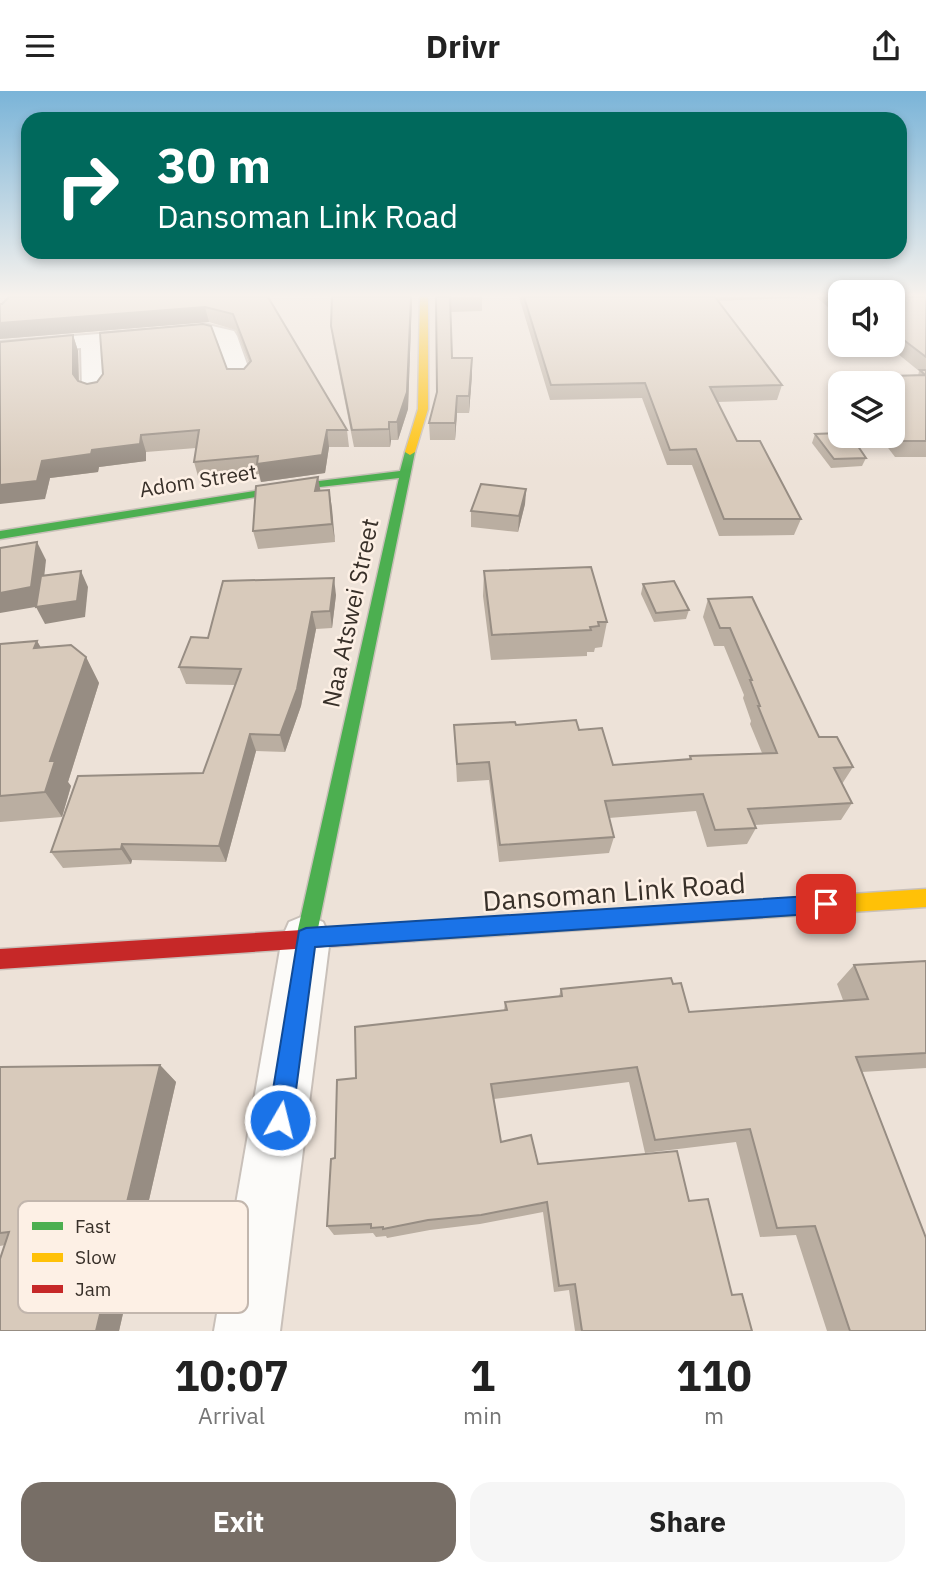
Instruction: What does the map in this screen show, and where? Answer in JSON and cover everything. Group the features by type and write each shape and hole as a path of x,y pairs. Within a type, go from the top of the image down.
{"street":[{"path":"93,355 94,391"},
{"path":"232,355 240,378"},
{"name":"Naa Atswei Street","path":"306,938 404,474 423,409 423,355"},
{"name":"Adom Street","path":"0,535 311,485 404,474"},
{"name":"Dansoman Link Road","path":"0,959 926,898"},
{"path":"247,1331 306,938"}],"building":[{"path":"0,355 73,355 73,374 78,381 87,384 97,382 103,374 102,355 222,355 227,369 244,369 251,361 249,355 302,355 347,430 327,430 322,455 257,464 258,456 194,462 199,430 141,435 140,444 92,450 91,454 42,461 37,481 0,485"},
{"path":"337,355 409,355 407,392 397,422 389,422 389,429 352,430"},
{"path":"437,355 472,358 469,396 457,396 455,423 429,423 437,392"},
{"path":"542,355 759,355 782,385 710,387 737,441 760,441 801,519 724,519 696,449 670,450 645,383 551,385"},
{"path":"920,370 926,370 926,441 905,441 905,376 925,375"},
{"path":"828,433 828,448 859,448 866,458 834,459 815,434"},
{"path":"318,477 315,491 329,490 332,524 253,531 256,486"},
{"path":"481,484 526,489 519,516 471,511"},
{"path":"37,542 31,587 0,593 0,548"},
{"path":"591,567 607,622 598,622 599,626 590,627 591,630 492,635 484,571"},
{"path":"81,571 77,601 36,607 41,576"},
{"path":"334,578 330,611 312,612 297,689 280,735 250,734 219,846 122,844 121,849 51,852 78,776 203,773 241,669 179,667 191,637 208,638 223,581"},
{"path":"674,581 689,610 656,613 643,584"},
{"path":"752,597 819,737 837,737 853,767 834,768 852,803 748,809 756,828 715,830 703,794 605,801 614,837 500,845 489,762 457,764 454,725 515,722 516,725 576,720 579,730 602,728 613,765 691,759 690,756 777,753 758,706 752,680 730,628 720,628 708,599"},
{"path":"37,641 34,648 71,645 86,657 50,761 55,761 45,792 0,796 0,644"},
{"path":"926,961 926,1053 856,1057 926,1238 926,1331 850,1331 815,1226 777,1228 750,1129 655,1140 637,1067 491,1084 501,1142 531,1135 538,1164 677,1151 689,1201 708,1199 732,1295 742,1294 752,1331 582,1331 575,1284 559,1286 547,1202 481,1215 428,1220 383,1229 371,1228 371,1224 327,1226 331,1159 335,1158 337,1080 356,1078 355,1027 507,1010 505,1002 562,996 561,989 671,978 673,984 681,983 689,1012 868,999 854,965"},
{"path":"160,1065 127,1201 18,1201 18,1313 100,1313 96,1331 0,1331 0,1259 9,1232 0,1233 0,1067"}],"traffic: fast":[{"path":"306,938 410,452"},
{"path":"0,535 311,485 404,474"}],"traffic: slow":[{"path":"410,452 423,409 423,355"},
{"path":"414,932 926,898"}],"traffic: jam":[{"path":"0,959 414,932"}],"route":[{"path":"280,1120 306,938 826,904"}]}
